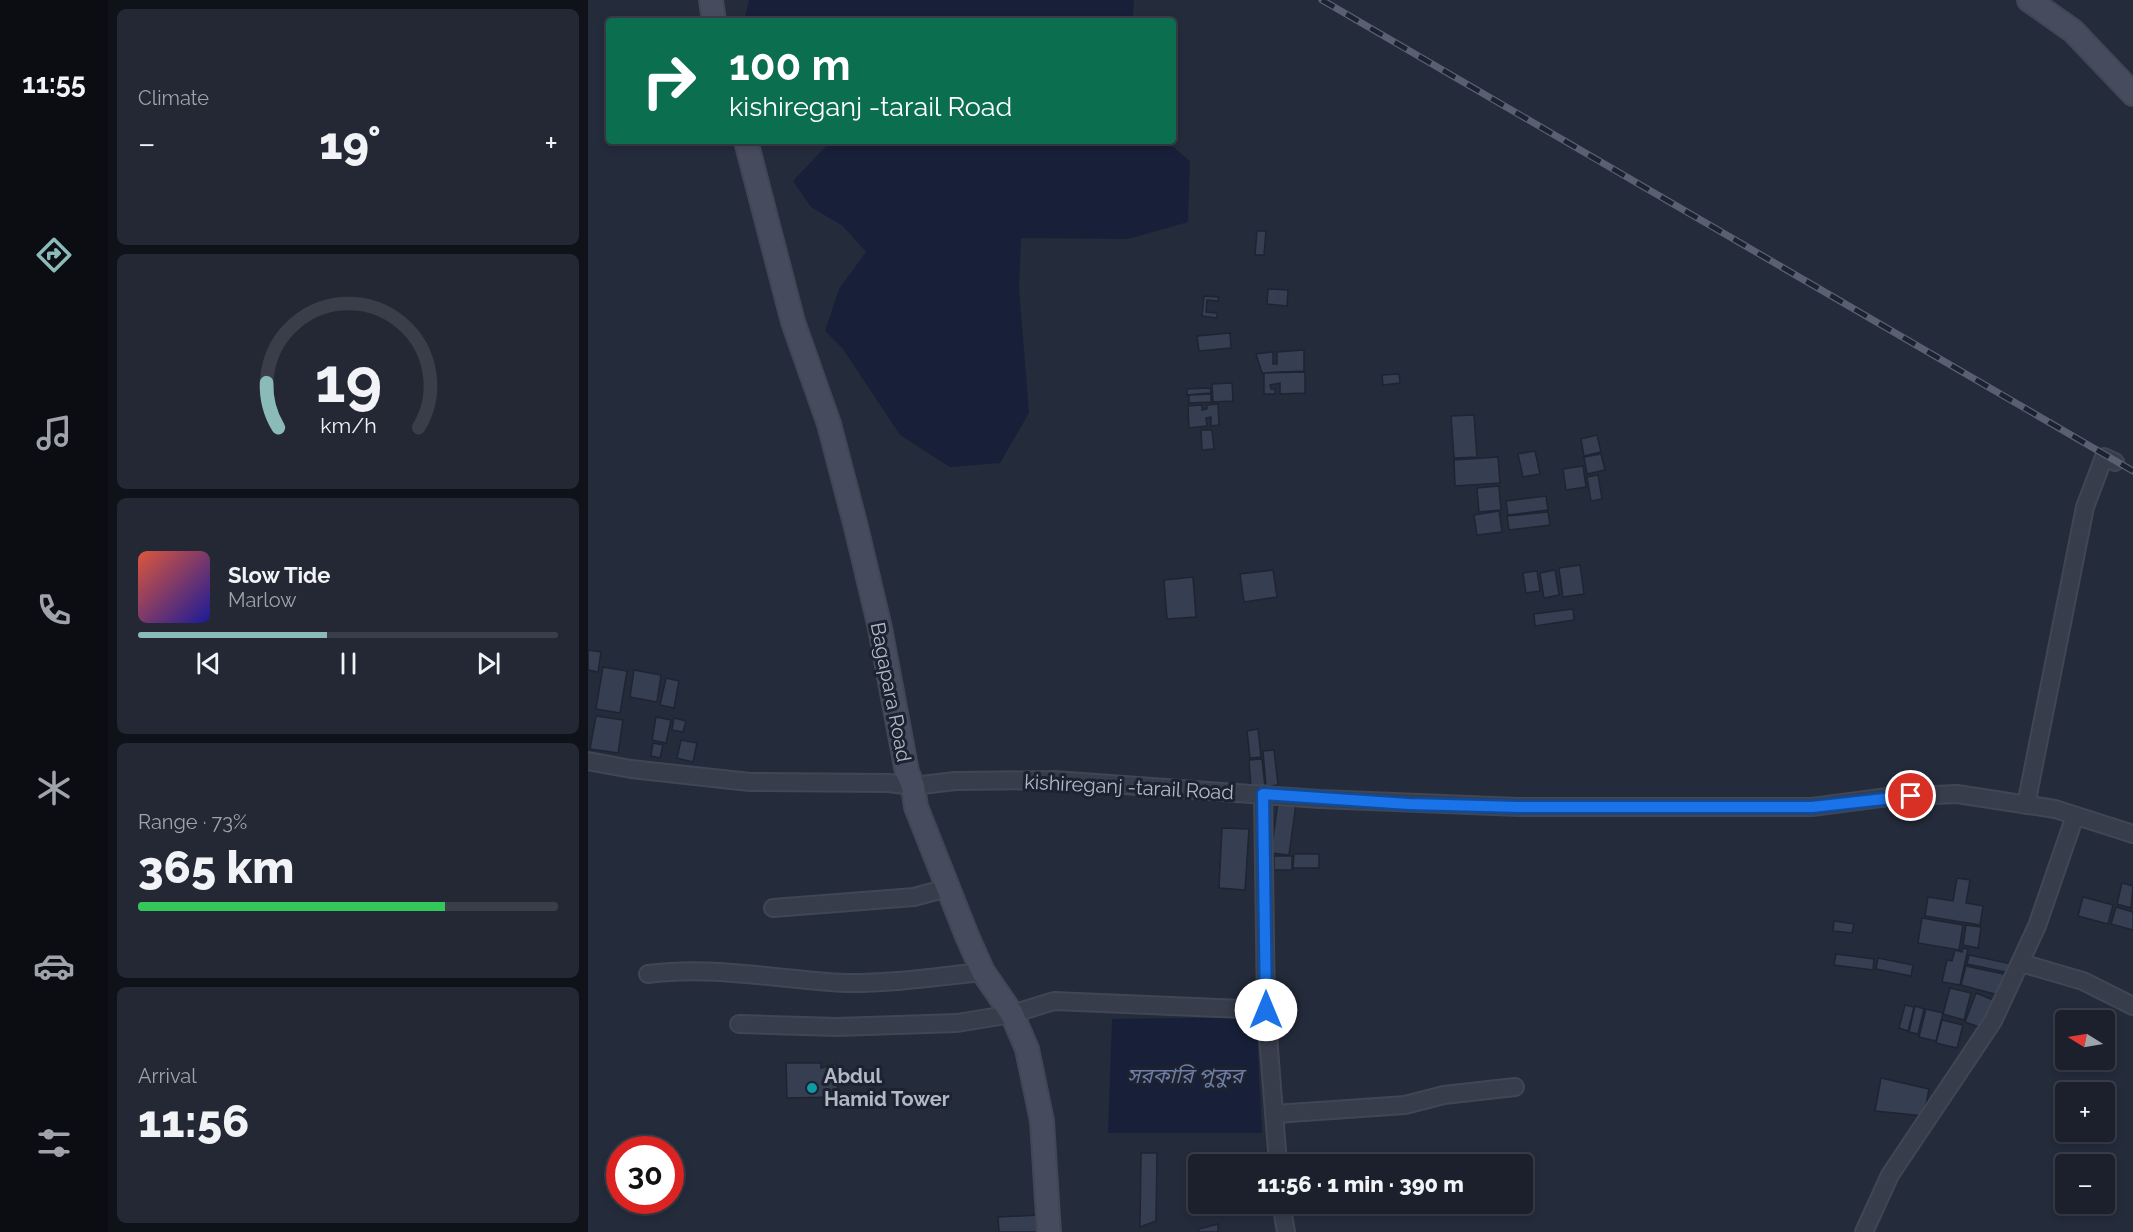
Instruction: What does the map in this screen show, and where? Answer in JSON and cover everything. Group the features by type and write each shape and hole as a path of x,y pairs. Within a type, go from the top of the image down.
{"street":[{"path":"711,0 714,18"},
{"path":"2029,0 2073,31 2133,94"},
{"name":"Bagapara Road","path":"747,144 793,322 829,424 838,458 880,628 907,772 913,786 916,807 983,972 1012,1014 1027,1049 1042,1121 1048,1232"},
{"path":"2026,805 2085,507 2104,457 2115,462"},
{"name":"kishireganj -tarail Road","path":"588,761 631,769 750,782 888,783 913,786 956,781 1054,780 1409,804 1519,807 1803,807 1888,797 1957,794 2026,805 2075,816 2133,834"},
{"path":"1263,794 1266,1010 1277,1154"},
{"path":"1864,1232 1890,1175 1993,1021 2037,926 2075,816"},
{"path":"773,908 914,897 947,888"},
{"path":"2021,963 2083,981 2133,1006"},
{"path":"648,974 673,970 848,983 983,972"},
{"path":"739,1024 837,1027 933,1024 1012,1014 1054,1001 1266,1010"},
{"path":"1275,1114 1405,1105 1444,1095 1515,1087"},
{"path":"1283,1214 1286,1232"}],"water":[{"path":"749,0 1134,0 1133,18 745,18"},
{"path":"828,144 1170,144 1190,161 1188,222 1128,239 1021,238 1019,288 1029,413 1000,463 950,467 900,435 843,349 825,331 839,289 866,252 843,226 811,207 793,181"},
{"name":"সরকারি পুকুর","path":"1256,1017 1262,1133 1108,1133 1112,1019"}],"building":[{"path":"1257,231 1266,231 1264,255 1255,255"},
{"path":"1268,289 1288,290 1287,306 1267,304"},
{"path":"1204,296 1219,297 1218,301 1207,300 1206,312 1217,313 1217,318 1202,316"},
{"path":"1230,333 1231,348 1199,351 1197,336"},
{"path":"1304,350 1304,371 1262,373 1256,354 1273,352 1273,364 1277,364 1277,352"},
{"path":"1305,372 1305,393 1280,394 1280,383 1270,385 1271,389 1275,389 1275,394 1264,394 1264,373"},
{"path":"1399,374 1400,383 1383,385 1382,375"},
{"path":"1232,383 1233,401 1213,402 1212,384"},
{"path":"1210,388 1211,393 1187,395 1187,389"},
{"path":"1211,394 1211,402 1189,403 1189,395"},
{"path":"1218,404 1219,425 1211,426 1211,417 1206,418 1207,426 1189,428 1188,406 1202,405 1202,410 1207,409 1207,405"},
{"path":"1474,415 1477,457 1454,458 1451,416"},
{"path":"1201,430 1212,430 1214,449 1202,450"},
{"path":"1597,435 1601,452 1584,456 1581,439"},
{"path":"1535,451 1540,474 1523,477 1518,454"},
{"path":"1601,454 1605,470 1587,474 1584,457"},
{"path":"1498,457 1500,483 1455,486 1454,460"},
{"path":"1583,466 1586,487 1566,490 1563,469"},
{"path":"1598,475 1602,499 1591,501 1587,477"},
{"path":"1499,486 1501,510 1479,512 1477,488"},
{"path":"1546,496 1548,510 1508,515 1506,501"},
{"path":"1499,511 1502,532 1477,535 1474,515"},
{"path":"1548,512 1550,525 1509,530 1507,516"},
{"path":"1580,565 1584,594 1563,597 1559,568"},
{"path":"1273,570 1277,597 1244,602 1240,574"},
{"path":"1555,570 1559,595 1544,598 1540,573"},
{"path":"1537,571 1540,591 1526,593 1523,573"},
{"path":"1193,577 1196,617 1167,619 1164,580"},
{"path":"1573,609 1574,620 1535,626 1534,614"},
{"path":"588,650 601,652 598,672 588,670"},
{"path":"603,667 627,671 620,713 596,709"},
{"path":"634,670 661,675 657,702 630,697"},
{"path":"666,678 679,681 674,708 660,705"},
{"path":"596,716 623,720 618,753 590,749"},
{"path":"656,717 671,720 666,743 652,740"},
{"path":"674,718 686,721 683,732 672,730"},
{"path":"1258,729 1261,757 1250,758 1247,731"},
{"path":"681,740 697,743 693,762 677,758"},
{"path":"653,743 663,745 660,758 651,756"},
{"path":"1274,750 1278,785 1266,787 1263,751"},
{"path":"1262,759 1265,787 1251,788 1249,760"},
{"path":"1278,802 1296,804 1289,855 1271,853"},
{"path":"1222,828 1249,829 1245,890 1219,888"},
{"path":"1294,854 1319,854 1319,868 1293,868"},
{"path":"1274,856 1292,856 1292,870 1274,870"},
{"path":"1957,878 1970,880 1966,903 1983,906 1980,925 1925,916 1928,897 1953,901"},
{"path":"2122,883 2133,886 2131,908 2117,904"},
{"path":"2083,897 2113,905 2108,924 2078,916"},
{"path":"2116,907 2133,912 2133,930 2111,924"},
{"path":"1922,918 1963,925 1959,950 1918,943"},
{"path":"1834,921 1854,924 1852,933 1833,931"},
{"path":"1966,925 1981,927 1978,948 1963,945"},
{"path":"1963,948 1968,949 1960,985 1942,982 1947,960 1952,961 1955,950 1962,952"},
{"path":"1836,954 1874,959 1873,970 1834,965"},
{"path":"1969,955 2012,964 2010,973 1967,964"},
{"path":"1878,958 1913,965 1911,976 1876,969"},
{"path":"1966,966 2008,975 1998,995 1961,985"},
{"path":"1950,988 1971,993 1964,1020 1943,1014"},
{"path":"1976,993 1996,1001 1985,1029 1965,1022"},
{"path":"1905,1005 1914,1007 1908,1031 1899,1028"},
{"path":"1915,1006 1924,1009 1918,1034 1909,1032"},
{"path":"1926,1009 1943,1013 1936,1041 1919,1037"},
{"path":"1942,1020 1963,1025 1957,1048 1936,1043"},
{"name":"Abdul Hamid Tower","path":"786,1063 821,1063 821,1068 836,1064 838,1097 787,1098"},
{"path":"1881,1078 1929,1089 1924,1116 1875,1111"},
{"path":"1141,1153 1157,1153 1156,1221 1140,1227"},
{"path":"1040,1215 1041,1232 999,1232 998,1217"},
{"path":"1218,1224 1218,1232 1198,1232 1199,1229"}],"railway":[{"path":"1322,0 2133,471"}],"place":[{"name":"Abdul Hamid Tower","path":"812,1088"}],"route":[{"path":"1266,1010 1267,926 1263,794 1409,804 1773,808 1812,807 1911,796"}]}
